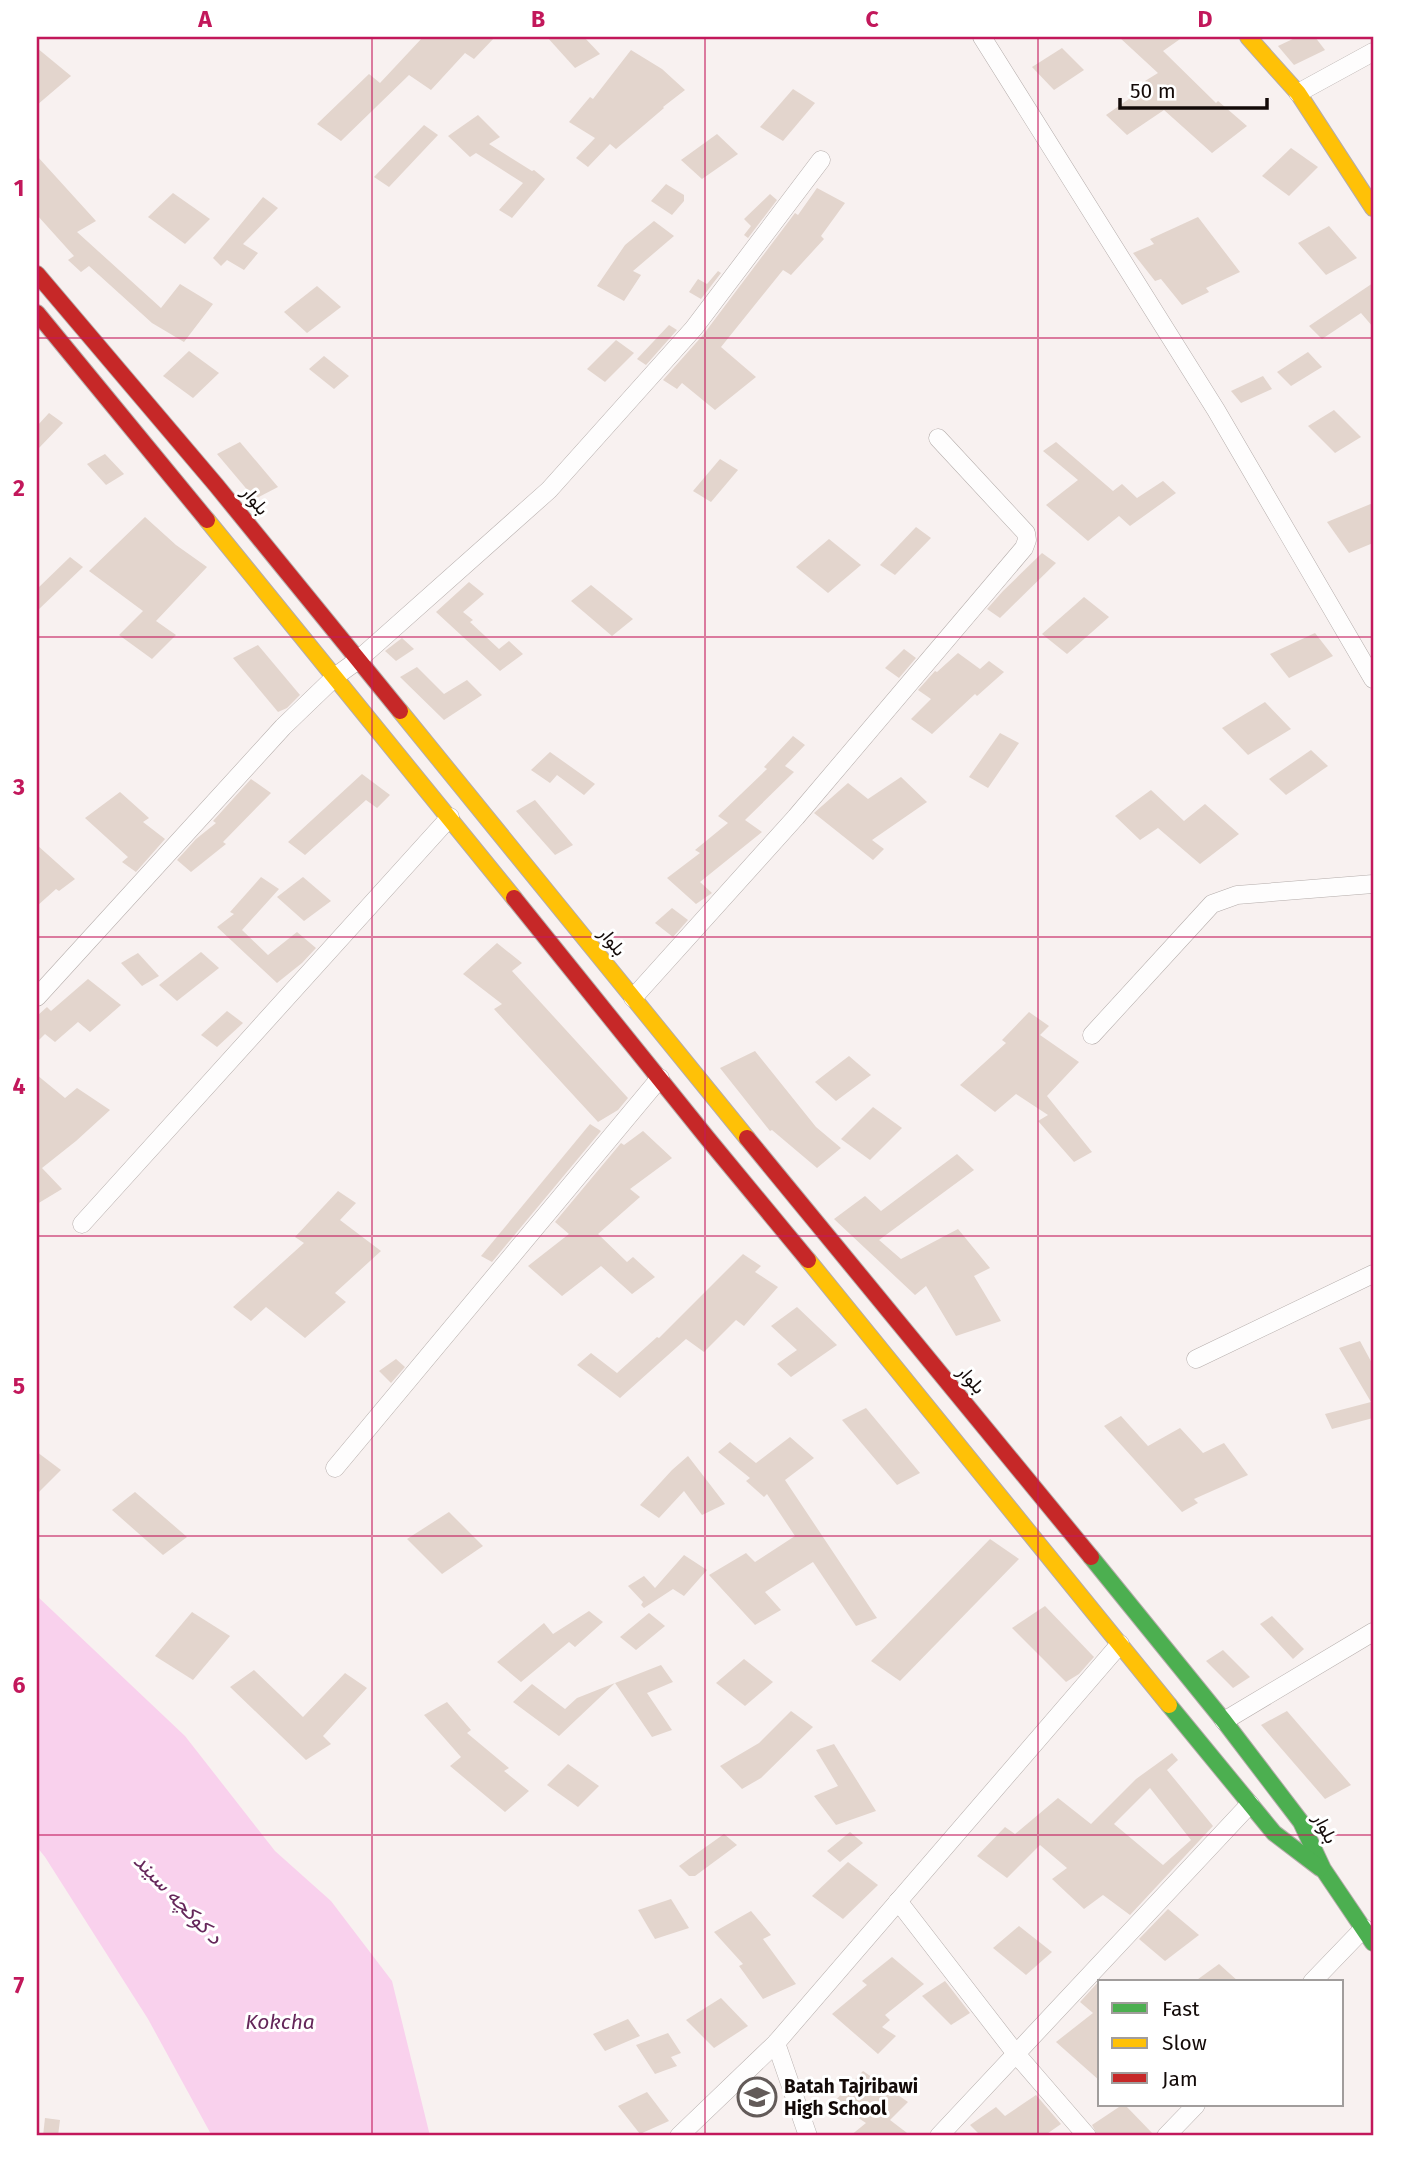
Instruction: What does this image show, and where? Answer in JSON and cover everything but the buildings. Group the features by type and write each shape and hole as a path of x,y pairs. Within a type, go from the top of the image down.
{"main road":[{"path":"1248,37 1298,93 1373,208"},
{"name":"بلوار","path":"37,274 216,485 900,1327 983,1424 1090,1582 1120,1644 1274,1833 1322,1869"},
{"name":"بلوار","path":"37,313 336,676 893,1362 1090,1582 1224,1721 1301,1822 1322,1869"},
{"path":"1322,1869 1368,1936"}],"street":[{"path":"982,37 1216,410 1373,679"},
{"path":"1298,93 1373,52"},
{"path":"37,997 283,727 336,676 358,660 549,490 694,328 821,160"},
{"path":"633,998 796,817 1024,548 1026,533 938,439"},
{"path":"82,1224 450,817"},
{"path":"1092,1035 1212,904 1237,895 1373,884"},
{"path":"335,1468 660,1078"},
{"path":"1196,1359 1373,1274"},
{"path":"1224,1721 1373,1632"},
{"path":"679,2136 776,2043 1120,1644"},
{"path":"939,2136 1250,1804"},
{"path":"898,1901 1017,2054 1087,2136"},
{"path":"1314,1980 1368,1936"},
{"path":"776,2043 808,2136"},
{"path":"1166,2136 1195,2106"}],"water":[{"name":"Kokcha","path":"37,1596 185,1736 275,1851 331,1901 392,1981 430,2136 212,2136 148,2019 37,1847"}],"traffic: fast":[{"path":"1091,1557 1224,1721 1301,1822 1323,1869 1373,1943"},
{"path":"1169,1705 1274,1833 1320,1868"}],"traffic: slow":[{"path":"1248,37 1298,93 1373,208"},
{"path":"207,520 514,898"},
{"path":"400,711 747,1138"},
{"path":"808,1260 1169,1705"}],"traffic: jam":[{"path":"37,274 216,485 400,711"},
{"path":"37,313 207,520"},
{"path":"514,898 808,1260"},
{"path":"747,1138 1091,1557"}],"place":[{"name":"Batah Tajribawi High School","path":"757,2097"}],"water label":[{"name":"د کوکچه سیند","path":"178,1899"}]}
